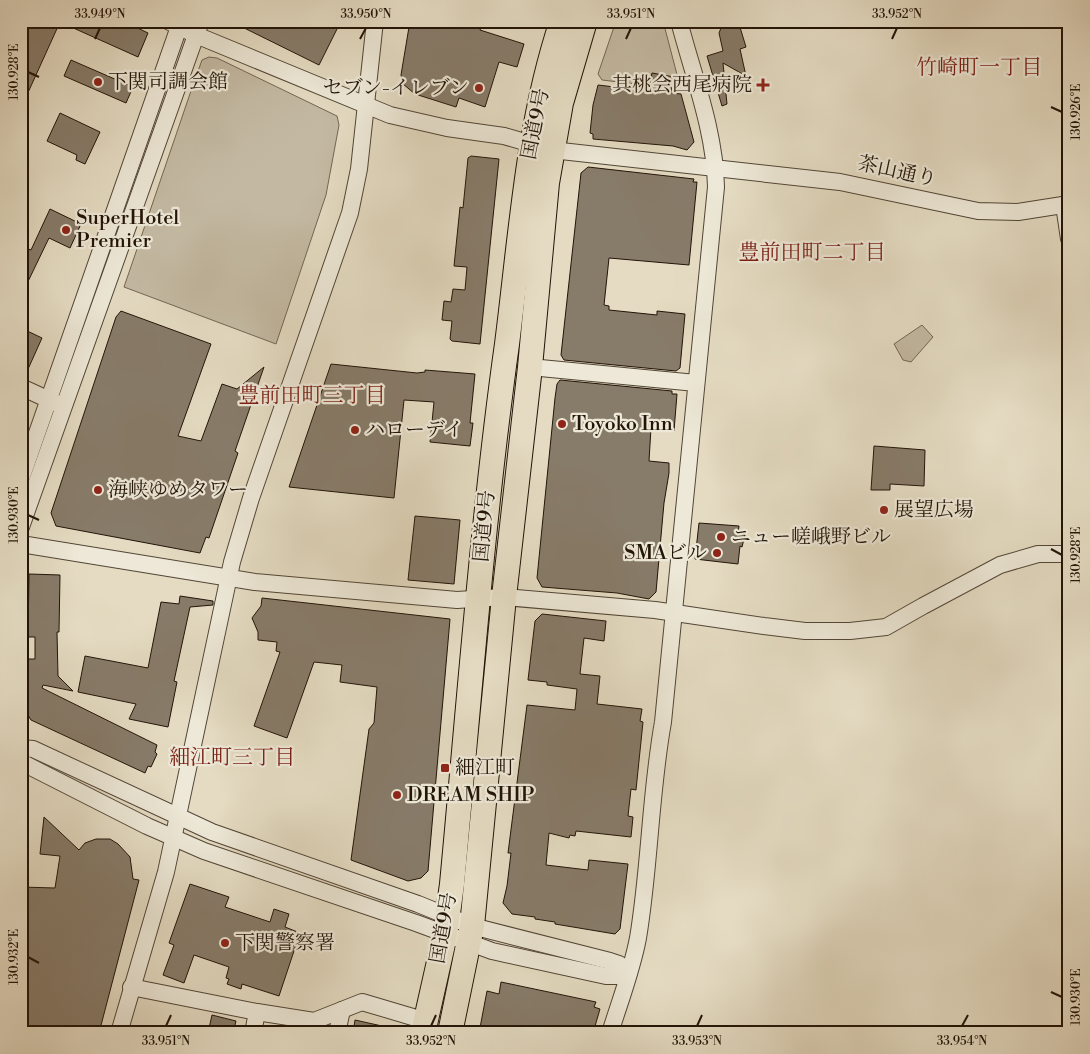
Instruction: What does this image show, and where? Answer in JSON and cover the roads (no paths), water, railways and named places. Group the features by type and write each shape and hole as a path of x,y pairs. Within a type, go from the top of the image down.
{"highway":[{"name":"国道9号","path":"450,1033 471,935 504,597 530,367 541,147 549,60 562,21"},
{"name":"国道9号","path":"425,1027 446,925 489,485 541,147 570,68 584,21"}],"street":[{"path":"119,1033 166,872 228,578 251,498 342,240 359,169 375,21"},
{"path":"610,1033 638,938 649,854 653,785 663,722 674,613 674,592 716,186 716,168 711,141 679,21"},
{"path":"21,479 176,23"},
{"name":"茶山通り","path":"176,23 198,28 366,106 390,115 427,124 504,136 541,147 840,182 978,210 1018,212 1066,204"},
{"path":"21,527 65,408 198,28"},
{"path":"1066,204 1069,239"},
{"path":"530,367 696,383"},
{"path":"21,388 65,408"},
{"path":"21,544 228,578 457,600 504,597 674,613 805,630 869,630 886,627 1000,565 1038,554 1069,554"},
{"path":"21,748 33,749 212,832 471,935 492,951 606,976 617,976 629,972"},
{"path":"21,762 173,838 446,925"},
{"path":"131,987 257,1012 314,1021 362,1002 425,1027"},
{"path":"337,1033 342,1010"},
{"path":"253,1033 257,1012"}],"place":[{"name":"下関司調会館","path":"98,82"},
{"name":"其桃会西尾病院","path":"763,85"},
{"name":"セブン-イレブン","path":"479,88"},
{"name":"SuperHotel Premier","path":"66,230"},
{"name":"Toyoko Inn","path":"562,424"},
{"name":"ハローデイ","path":"355,430"},
{"name":"海峡ゆめタワー","path":"98,490"},
{"name":"展望広場","path":"884,510"},
{"name":"ニュー嵯峨野ビル","path":"721,537"},
{"name":"SMAビル","path":"717,553"},
{"name":"細江町","path":"445,768"},
{"name":"DREAM SHIP","path":"397,795"},
{"name":"下関警察署","path":"225,943"}],"district":[{"name":"竹崎町一丁目","path":"979,68"},
{"name":"豊前田町二丁目","path":"812,253"},
{"name":"豊前田町三丁目","path":"312,396"},
{"name":"細江町三丁目","path":"232,758"}]}
